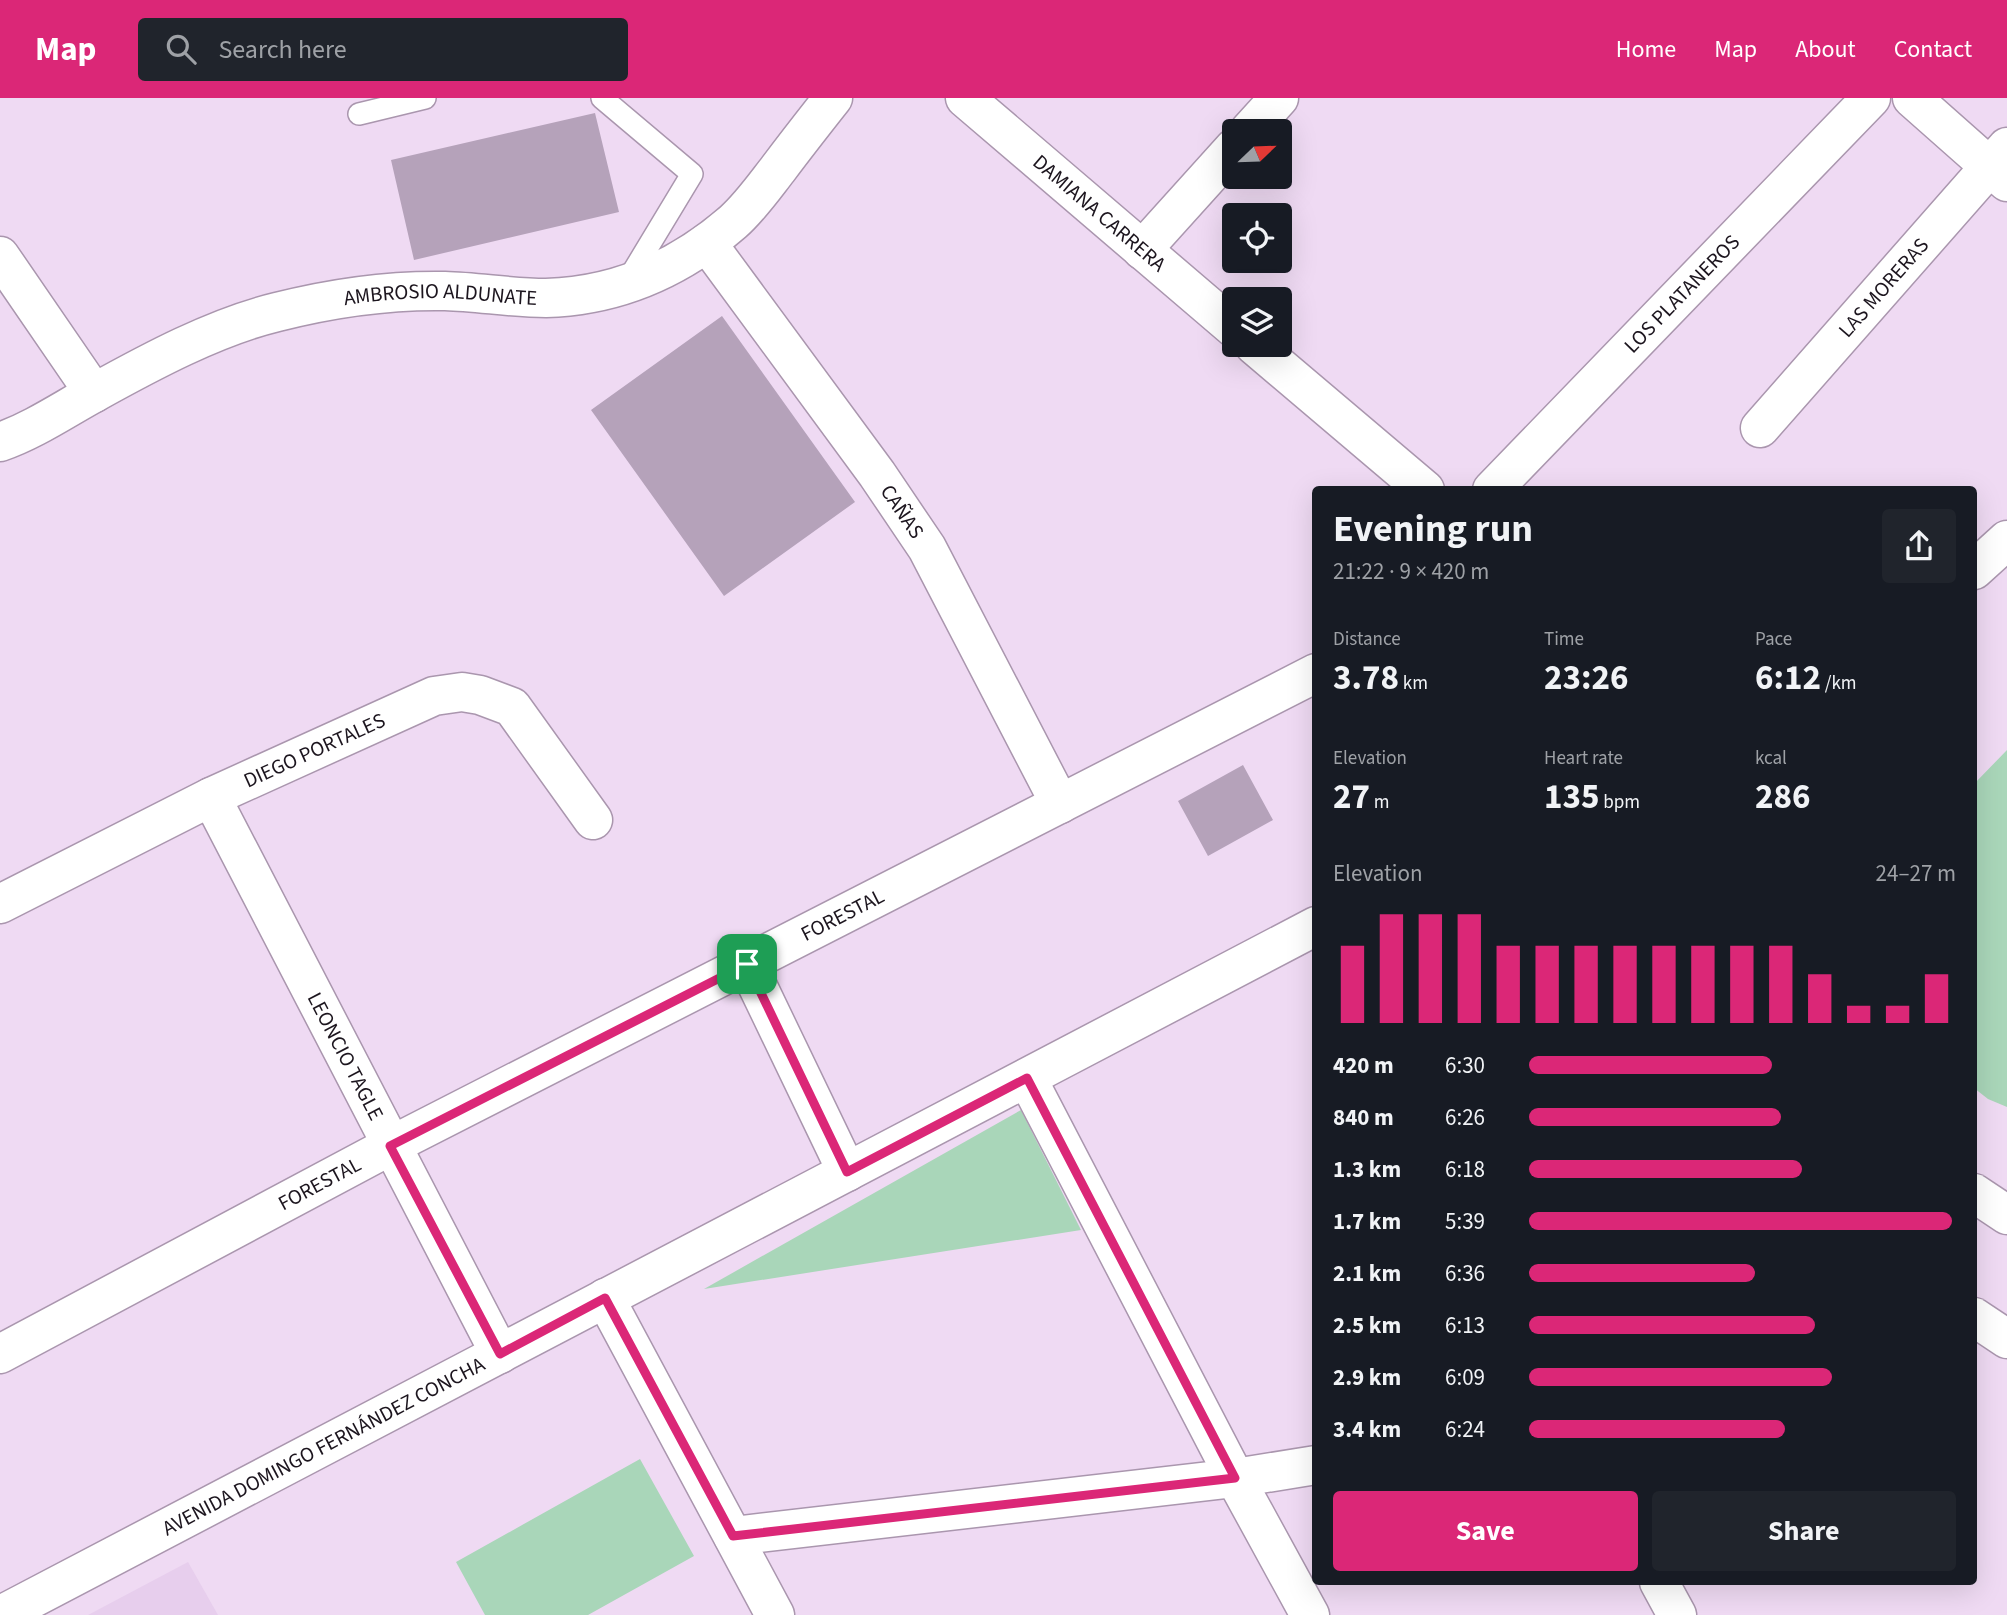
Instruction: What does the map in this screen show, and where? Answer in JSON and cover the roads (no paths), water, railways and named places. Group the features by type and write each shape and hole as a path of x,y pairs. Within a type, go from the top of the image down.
{"street":[{"name":"AMBROSIO ALDUNATE","path":"0,442 51,419 93,393 223,328 276,312 330,300 386,293 445,291 545,298 585,295 625,285 682,261 736,220 833,98"},
{"name":"DAMIANA CARRERA","path":"965,98 1222,318"},
{"path":"1260,119 1279,98"},
{"name":"LOS PLATANEROS","path":"1496,486 1871,98"},
{"path":"1912,98 2001,165"},
{"path":"1142,250 1222,161"},
{"name":"LAS MORERAS","path":"1760,428 2001,165"},
{"name":"CAÑAS","path":"707,243 877,474 927,548 1060,804"},
{"path":"0,256 93,393"},
{"path":"1268,357 1420,486"},
{"path":"1977,567 2007,540"},
{"name":"FORESTAL","path":"0,1354 390,1146 1312,675"},
{"name":"DIEGO PORTALES","path":"0,904 211,797 433,696 462,692 480,695 512,707 593,820"},
{"name":"LEONCIO TAGLE","path":"211,797 500,1354"},
{"name":"AVENIDA DOMINGO FERNÁNDEZ CONCHA","path":"1,1615 1312,931"},
{"path":"747,964 847,1172"},
{"path":"1027,1078 1235,1478 1310,1615"},
{"path":"1977,1195 2007,1215"},
{"path":"605,1298 775,1615"},
{"path":"1977,1319 2007,1339"},
{"path":"733,1536 1235,1478 1312,1466"},
{"path":"1661,1585 1677,1615"}],"lane":[{"path":"359,114 425,98"},
{"path":"602,98 692,174 625,285"}]}
